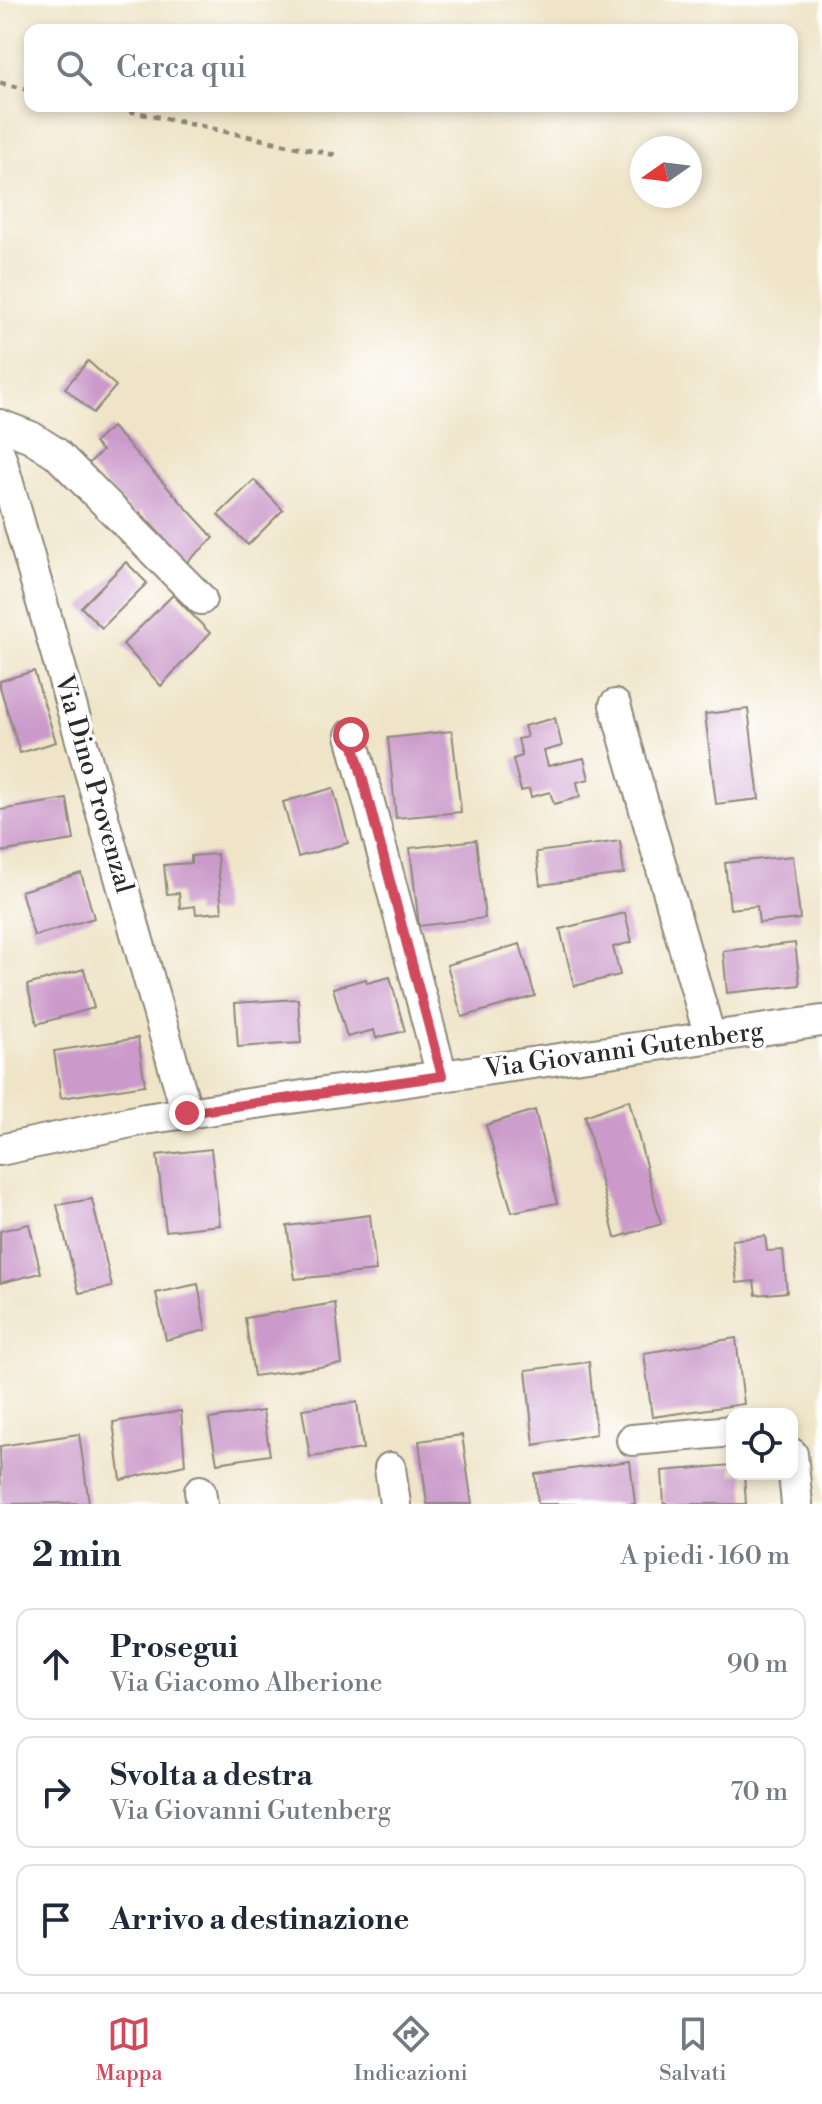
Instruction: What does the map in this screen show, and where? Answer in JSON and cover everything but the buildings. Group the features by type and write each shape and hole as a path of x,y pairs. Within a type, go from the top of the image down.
{"street":[{"path":"0,425 31,437 56,453 201,599"},
{"name":"Via Dino Provenzal","path":"0,455 187,1113"},
{"path":"615,705 710,1037"},
{"path":"351,735 442,1076"},
{"name":"Via Giovanni Gutenberg","path":"0,1150 119,1123 822,1021"},
{"path":"632,1440 726,1432"},
{"path":"390,1468 395,1504"},
{"path":"795,1480 797,1504"}],"path":[{"path":"0,83 24,89"},
{"path":"134,112 340,156"}],"route":[{"path":"187,1113 442,1076 351,735"}]}
